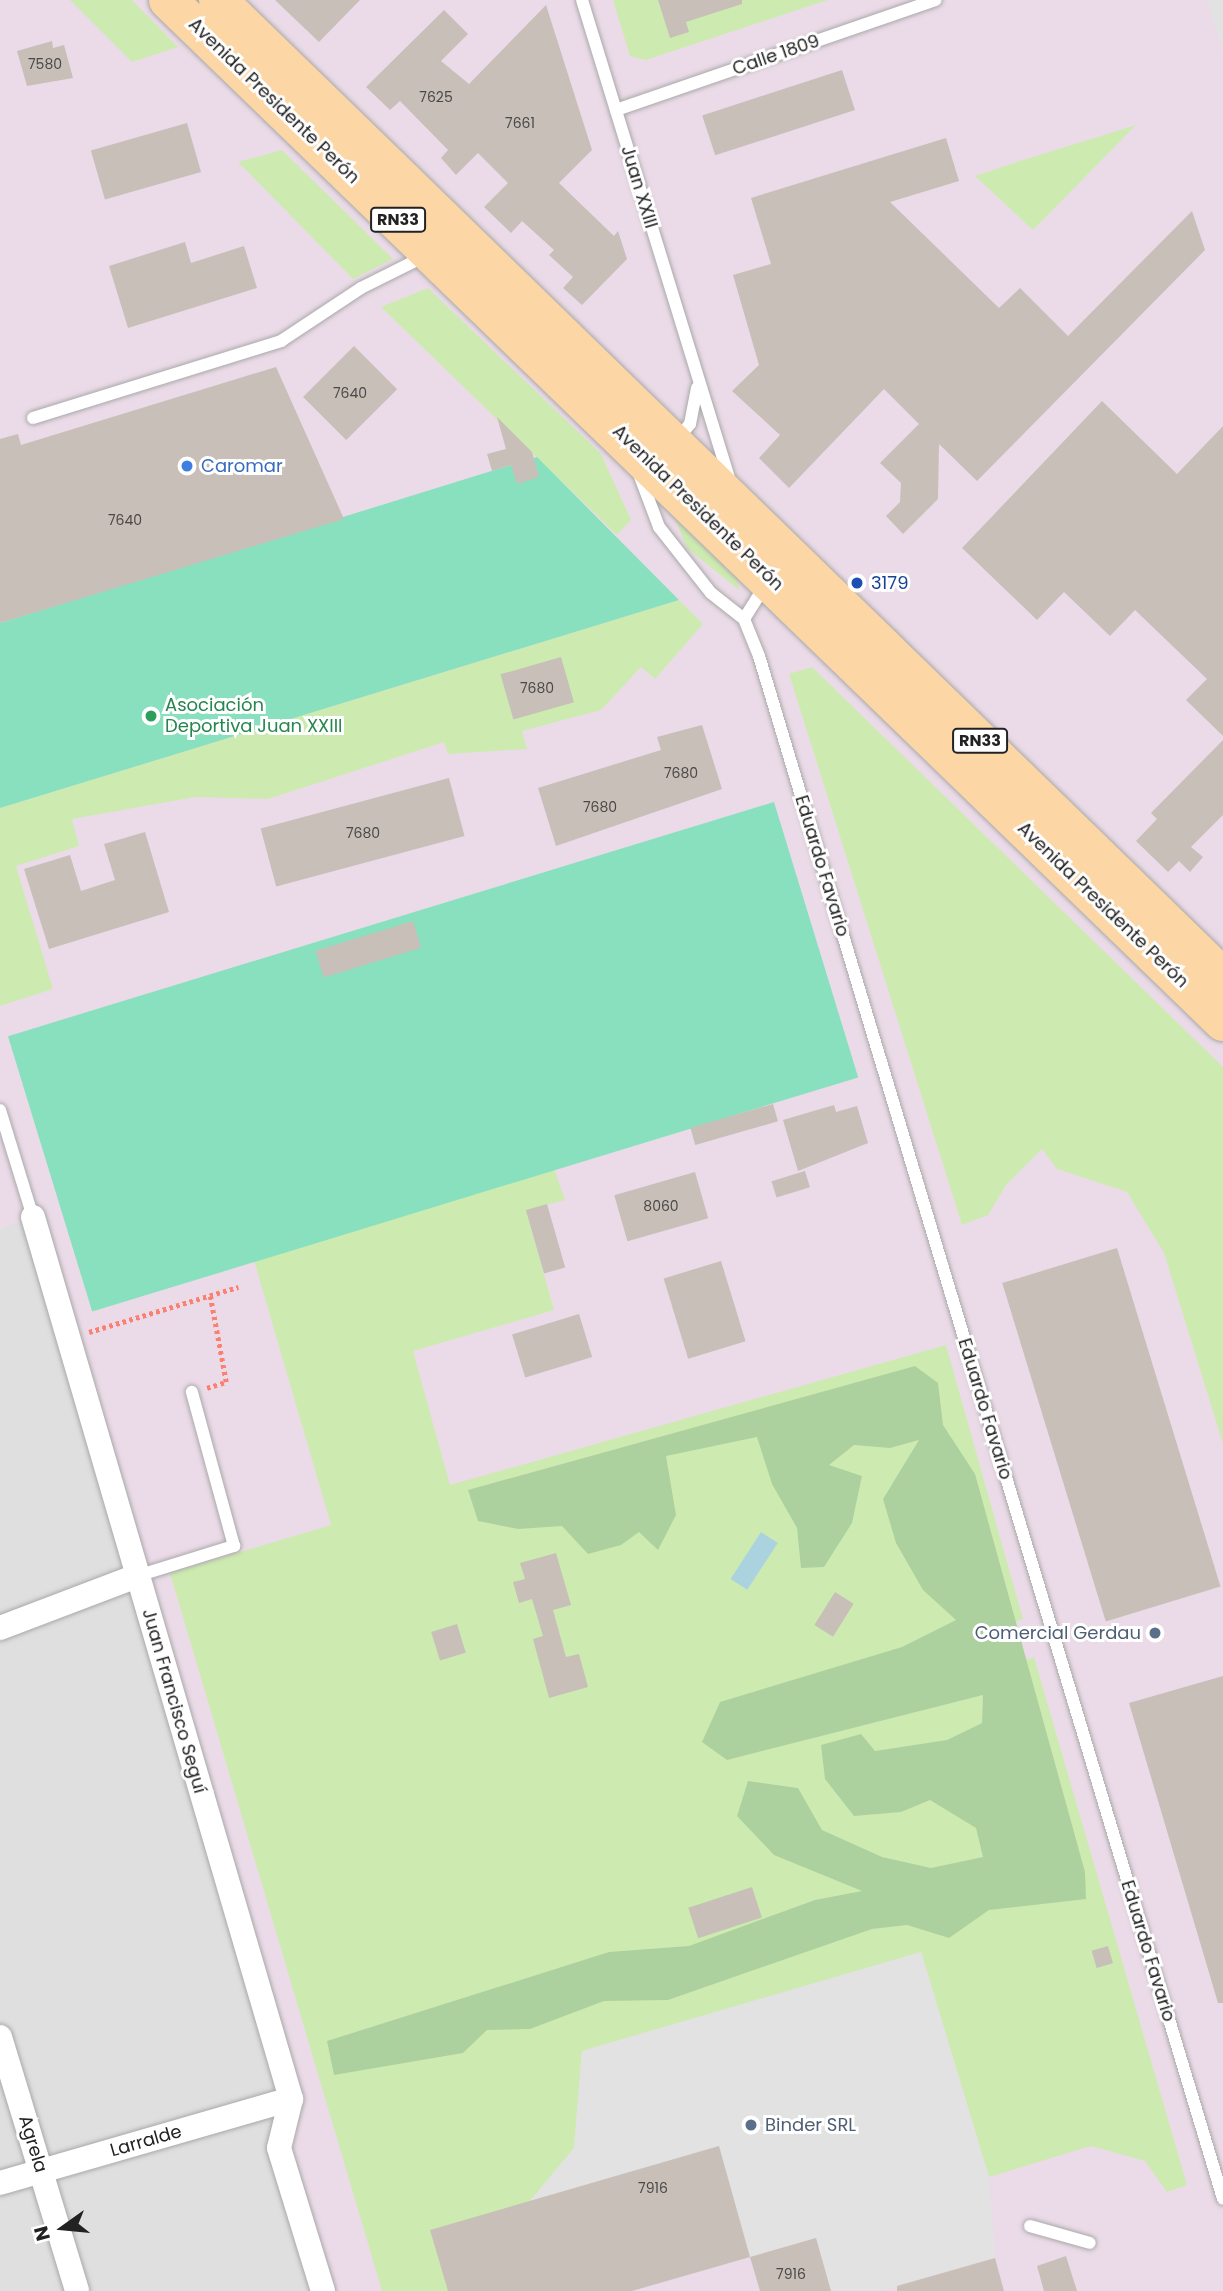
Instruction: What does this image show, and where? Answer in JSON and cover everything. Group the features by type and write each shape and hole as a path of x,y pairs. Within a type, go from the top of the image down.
{"main road":[{"name":"Avenida Presidente Perón","path":"168,0 628,440 667,457 737,505 777,566 1223,977"},
{"name":"Avenida Presidente Perón","path":"218,0 1223,1022"}],"street":[{"name":"Juan Francisco Seguí","path":"33,1217 291,2099"},
{"path":"0,1628 137,1576"},
{"name":"Agrela","path":"0,2037 77,2291"},
{"path":"291,2099 279,2148 323,2291"},
{"name":"Larralde","path":"0,2183 291,2099"}],"lane":[{"name":"Juan XXIII","path":"582,0 737,505"},
{"name":"Calle 1809","path":"616,110 936,0"},
{"path":"33,418 281,341 361,288 432,252"},
{"name":"Juan XXIII","path":"667,457 690,424 696,374"},
{"path":"628,440 659,527 690,570 744,619 777,566"},
{"path":"659,527 667,457"},
{"name":"Eduardo Favario","path":"744,619 1223,2199"},
{"name":"Juan Francisco Seguí","path":"0,1110 33,1217"},
{"path":"137,1576 234,1546 192,1392"},
{"path":"1030,2226 1090,2243"}],"path":[{"path":"68,1338 238,1287"},
{"path":"192,1392 226,1382 210,1296"}],"shaded area":[{"path":"0,0 1223,0 1223,2291 323,2291 279,2148 291,2099 33,1218 0,1228"},
{"path":"1207,0 1223,0 1223,51"},
{"path":"33,1217 291,2099 323,2291 0,2291 0,1228"},
{"path":"921,1952 989,2177 995,2258 879,2291 831,2291 816,2238 632,2291 454,2291 574,2148 582,2051"}],"green space":[{"path":"70,0 132,0 178,47 132,62"},
{"path":"613,0 828,0 646,60 630,56"},
{"path":"1136,125 1033,230 975,176 1017,162"},
{"path":"282,150 393,259 353,279 238,162"},
{"path":"428,288 601,454 631,520 617,535 381,307"},
{"name":"Asociación Deportiva Juan XXIII","path":"537,457 679,600 0,808 0,623"},
{"path":"675,519 737,579 739,590 687,548"},
{"path":"679,600 703,624 655,679 641,667 601,710 522,731 527,749 448,754 444,742 268,799 195,797 72,819 79,846 16,866 53,989 0,1006 0,808"},
{"path":"812,667 1223,1067 1223,1444 1164,1253 1127,1192 1057,1169 1042,1149 1006,1185 988,1215 962,1225 789,674"},
{"path":"774,802 858,1077 92,1312 8,1036"},
{"path":"554,1168 565,1200 526,1210 554,1310 413,1351 450,1485 946,1345 1023,1619 904,1665 913,1702 1034,1657 1187,2185 1167,2192 1145,2161 1091,2146 989,2177 921,1952 582,2051 574,2148 457,2291 382,2291 170,1573 331,1525 253,1257"},
{"path":"915,1366 938,1383 943,1425 975,1474 1085,1872 1086,1899 989,1910 949,1938 907,1925 872,1929 668,2000 604,2001 530,2029 487,2030 463,2053 334,2075 327,2041 609,1952 689,1946 815,1900 862,1891 774,1855 737,1816 748,1781 798,1788 822,1830 882,1857 931,1868 983,1857 976,1828 930,1800 901,1812 854,1816 825,1779 821,1745 861,1734 875,1751 947,1740 982,1723 983,1695 727,1760 702,1742 720,1702 902,1647 956,1620 923,1590 896,1543 883,1499 919,1440 890,1448 854,1445 829,1465 862,1476 852,1523 824,1567 801,1568 797,1528 772,1484 757,1437 666,1456 676,1515 658,1550 639,1532 621,1545 588,1554 562,1526 518,1529 478,1521 468,1490"}],"water":[{"path":"761,1532 778,1543 747,1590 731,1579"}],"building":[{"path":"275,0 360,0 319,42"},
{"path":"658,0 742,0 742,4 686,22 689,32 670,38"},
{"path":"546,5 592,150 559,183 614,236 618,231 627,259 582,305 563,288 573,277 549,255 554,250 522,221 511,233 484,207 508,183 478,153 456,175 441,158 448,150 400,101 390,110 366,87 444,10 468,34 441,61 469,84"},
{"path":"52,41 53,48 64,45 73,78 27,86 17,51"},
{"path":"842,70 855,110 715,155 702,115"},
{"path":"187,123 201,172 105,200 91,151"},
{"path":"946,138 959,181 890,202 999,308 1020,288 1068,336 1192,211 1205,250 977,481 939,444 938,499 903,534 886,516 900,502 901,483 880,463 919,424 884,389 789,488 759,458 780,435 732,391 759,365 733,275 771,264 751,198"},
{"path":"185,242 191,263 244,246 257,288 128,328 109,266"},
{"path":"354,346 397,389 346,440 303,397"},
{"path":"276,367 344,519 0,623 0,439 18,434 21,445"},
{"path":"1102,401 1177,474 1223,426 1223,736 1186,700 1207,679 1135,610 1110,636 1064,592 1037,620 962,548"},
{"path":"497,417 532,452 539,477 517,484 511,465 492,471 487,454 506,449"},
{"path":"561,657 574,702 513,720 500,674"},
{"path":"702,725 722,789 556,846 538,788 661,750 657,737"},
{"path":"1223,740 1223,815 1191,847 1203,857 1190,872 1179,861 1168,872 1136,841 1157,819 1151,813"},
{"path":"449,778 465,836 276,886 261,828"},
{"path":"145,832 169,912 49,949 24,869 70,855 81,891 115,880 104,844"},
{"path":"413,921 421,948 324,978 315,951"},
{"path":"773,1104 778,1121 695,1145 690,1128"},
{"path":"834,1105 836,1112 857,1106 868,1143 798,1171 783,1120"},
{"path":"805,1171 810,1187 776,1197 772,1181"},
{"path":"695,1172 708,1218 627,1241 614,1195"},
{"path":"547,1204 565,1267 544,1274 526,1210"},
{"path":"1117,1248 1220,1587 1106,1622 1002,1283"},
{"path":"721,1261 746,1341 688,1359 664,1279"},
{"path":"579,1314 592,1357 525,1377 512,1334"},
{"path":"556,1553 571,1605 553,1610 566,1657 579,1654 588,1687 549,1698 533,1639 543,1636 532,1599 519,1603 513,1582 525,1579 520,1563"},
{"path":"835,1592 854,1604 833,1637 814,1625"},
{"path":"457,1624 466,1653 440,1661 431,1632"},
{"path":"1223,1676 1223,2003 1218,2003 1129,1703"},
{"path":"752,1887 762,1917 698,1938 688,1908"},
{"path":"1108,1946 1113,1963 1097,1968 1092,1951"},
{"path":"719,2146 750,2257 632,2291 448,2291 430,2230"},
{"path":"816,2238 831,2291 760,2291 750,2257"},
{"path":"1066,2256 1077,2291 1044,2291 1037,2266"},
{"path":"995,2258 1004,2291 897,2291 897,2286"}],"place":[{"name":"Caromar","path":"187,466"},
{"name":"3179","path":"857,583"},
{"name":"Asociación Deportiva Juan XXIII","path":"151,716"},
{"name":"Comercial Gerdau","path":"1155,1633"},
{"name":"Binder SRL","path":"751,2125"}]}
